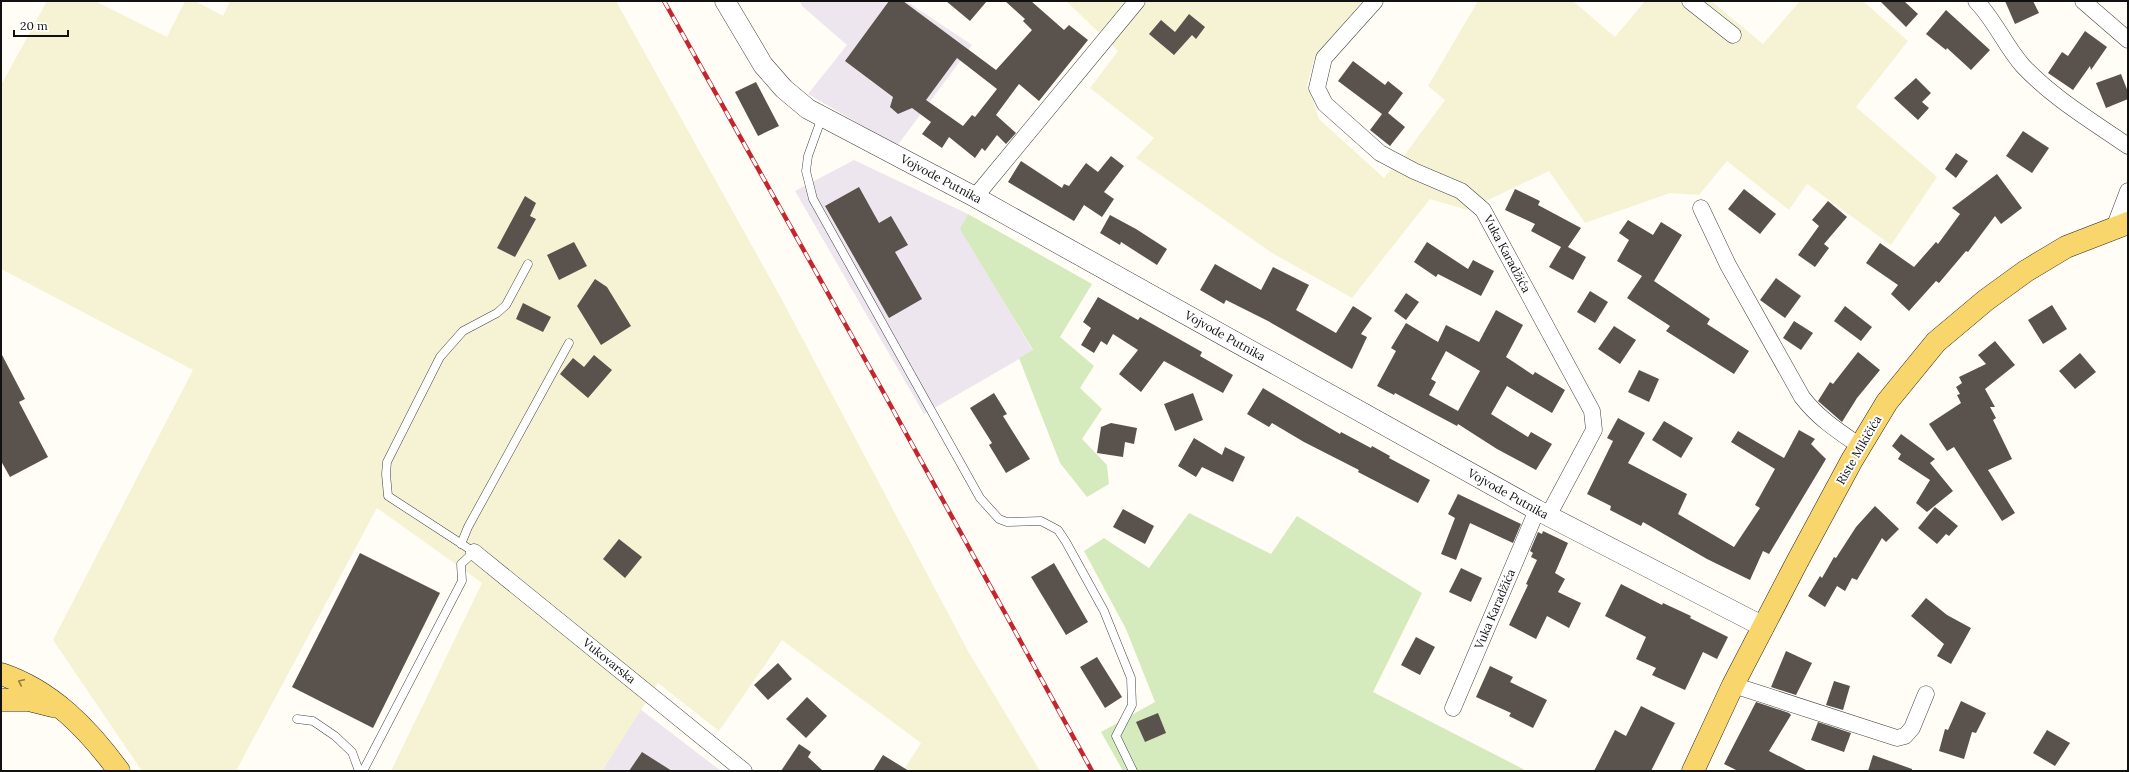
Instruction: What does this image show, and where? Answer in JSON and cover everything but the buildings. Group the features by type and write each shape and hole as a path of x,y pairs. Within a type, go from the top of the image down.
{"main road":[{"name":"Riste Mikičića","path":"1698,769 1733,685 1860,446 1887,402 1936,342 1986,300 2026,271 2066,246 2121,226"},
{"path":"1,674 34,688 63,709 88,733 119,771"},
{"path":"5,701 29,700 63,709"}],"street":[{"name":"Vojvode Putnika","path":"725,1 763,66 784,89 808,109 975,197 1542,513 1764,626"},
{"path":"975,197 1137,1"},
{"name":"Vuka Karadžića","path":"1375,1 1324,58 1318,88 1325,104 1380,152 1414,171 1461,192 1483,210 1592,411 1594,430 1542,513 1453,708"},
{"path":"1690,1 1733,35"},
{"path":"1976,1 1988,13 2022,64 2042,86 2128,146"},
{"path":"2083,1 2128,40"},
{"path":"2121,226 2128,191"},
{"path":"1701,208 1728,265 1802,396 1811,409 1830,426 1860,446"},
{"name":"Vukovarska","path":"467,548 744,771"},
{"path":"1733,685 1897,738 1905,736 1912,728 1926,694"}],"lane":[{"path":"822,117 808,156 806,171 813,199 980,498 999,519 1006,522 1041,521 1058,530 1066,542 1104,611 1130,678 1132,705 1116,736 1133,771"},
{"path":"467,548 388,496 386,474 387,462 440,357 463,330 498,313 506,305 528,264"},
{"path":"363,771 462,581 461,564 467,548 468,527 569,343"},
{"path":"297,719 313,721 335,736 352,752 360,771"}],"shaded area":[{"path":"47,1 95,1 167,37 185,1 195,1 223,16 230,1 616,1 781,298 968,651 1040,771 903,771 921,743 782,640 719,731 658,683 602,771 391,771 482,583 377,508 236,771 142,771 53,640 193,370 1,269 1,85"},
{"path":"800,1 906,1 972,45 897,146 808,94 847,45 802,6"},
{"path":"1066,1 1363,1 1314,60 1307,85 1319,119 1384,178 1403,157 1445,100 1428,86 1478,1 1573,1 1615,37 1645,1 1711,1 1763,44 1800,1 1863,1 1908,41 1856,107 1937,177 1891,245 1807,184 1789,210 1727,161 1699,195 1670,193 1585,223 1549,171 1467,210 1430,199 1352,298 1272,253 1136,158 1154,138 1090,88 1118,51"},
{"path":"854,160 968,214 961,229 1033,351 924,414 795,191"},
{"path":"640,709 721,771 602,771"}],"green space":[{"path":"968,214 1092,284 1060,337 1094,366 1080,388 1102,409 1082,439 1107,465 1109,484 1087,497 1060,463 1019,358 1033,350 960,229"},
{"path":"1189,513 1271,554 1297,516 1422,593 1373,692 1527,771 1123,771 1101,732 1155,702 1126,629 1084,551 1104,538 1149,568"}],"railway":[{"path":"664,1 881,388 1092,771"}]}
